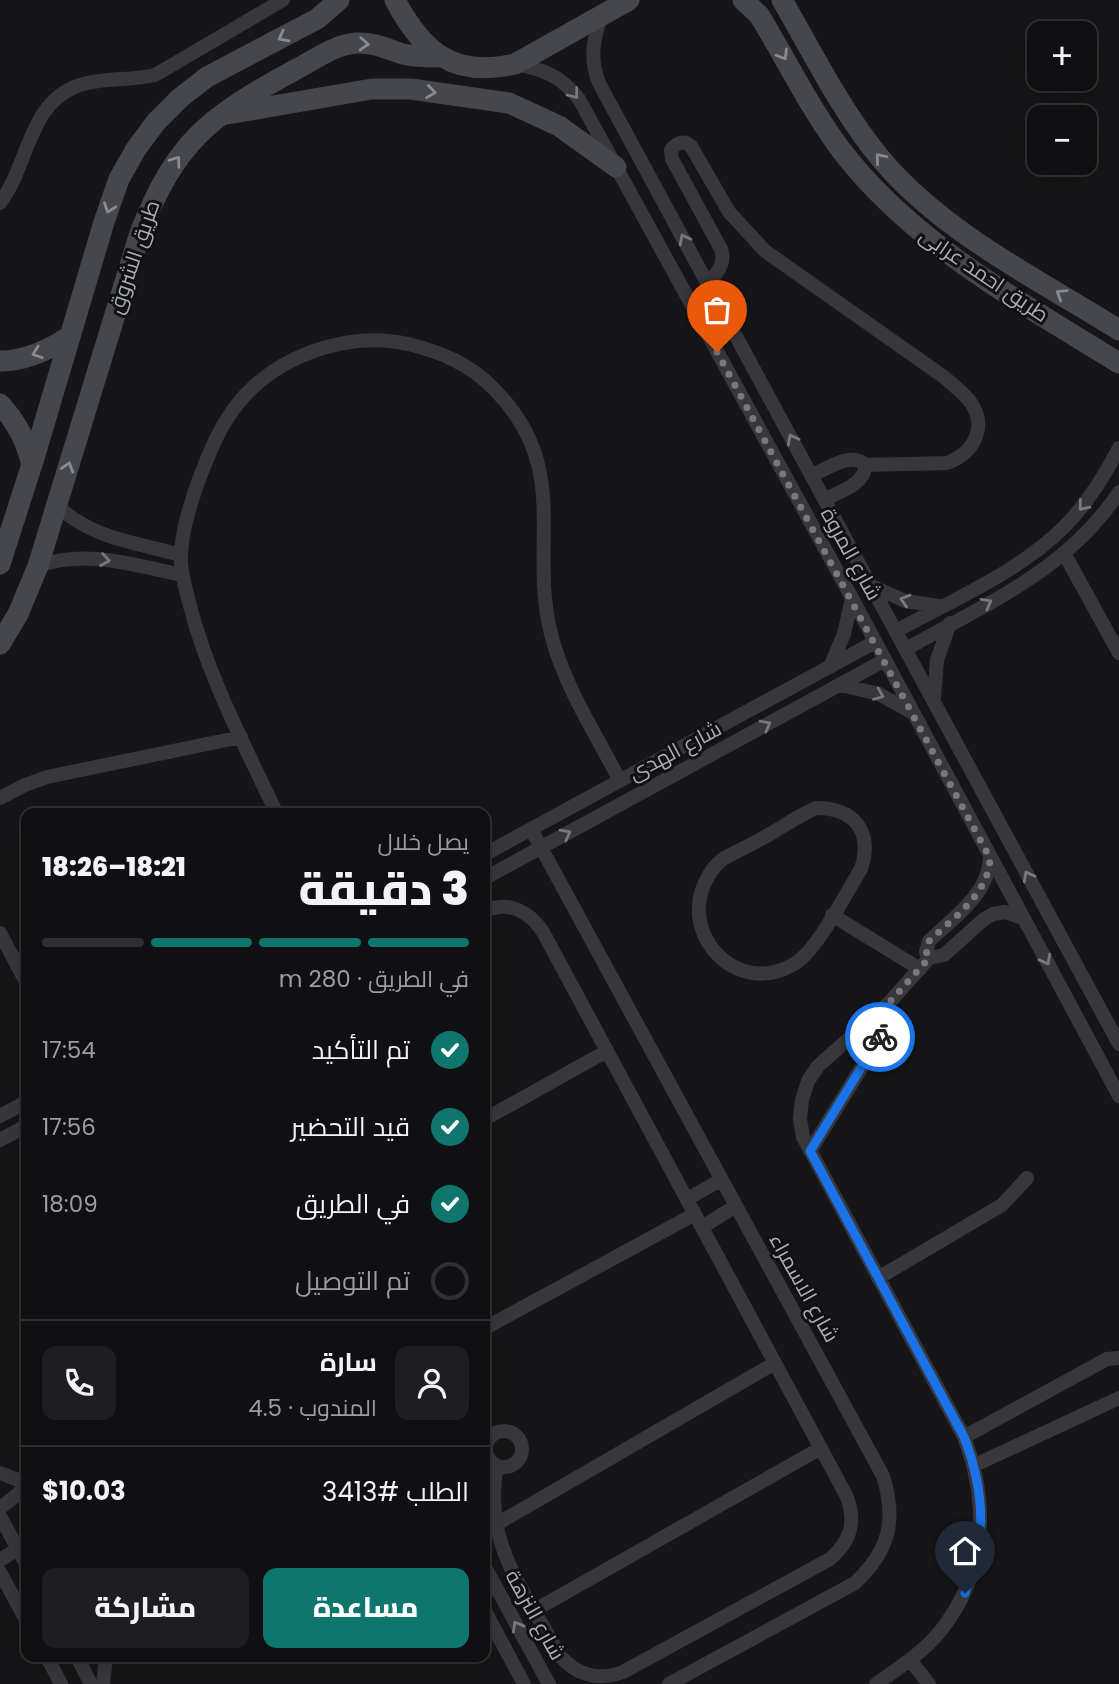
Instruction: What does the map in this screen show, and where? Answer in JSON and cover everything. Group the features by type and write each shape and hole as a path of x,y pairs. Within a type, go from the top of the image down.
{"street":[{"path":"0,203 39,118 56,98 79,85 142,78 168,70 283,0"},
{"name":"طريق الشروق","path":"0,564 91,267 120,179 136,149 156,122 180,98 207,77 317,19 339,0"},
{"path":"395,0 419,38 440,57 457,66 476,69 515,64 629,0"},
{"name":"طريق احمد عرابى","path":"743,0 759,15 828,132 882,197 912,226 963,266 1119,363"},
{"name":"طريق احمد عرابى","path":"782,0 865,138 881,159 918,197 959,230 1119,330"},
{"name":"شارع المروة","path":"601,16 592,44 594,72 1119,1044"},
{"name":"طريق الشروق","path":"0,644 29,591 38,566 125,277 155,194 170,168 187,146 218,116 253,93 343,46 369,43 420,57 440,57"},
{"name":"شارع المروة","path":"515,64 547,72 570,88 579,99 852,598 1119,1096"},
{"path":"803,87 826,74"},
{"path":"218,116 372,89 411,89 509,103 559,126 616,167"},
{"path":"708,285 722,266 722,253 672,159 674,146 683,142 691,146 729,212 752,239 779,262 944,377 970,401 976,412 979,425 977,438 970,450 960,458 947,463 865,465"},
{"path":"91,267 125,277"},
{"path":"1081,340 1096,315"},
{"path":"0,361 30,357 70,336"},
{"path":"274,808 205,656 182,575 183,533 188,510 215,438 235,407 261,381 291,361 325,347 360,341 397,342 433,350 466,365 494,388 516,416 537,455 542,477 545,508 543,575 545,606 552,637 562,667 620,781"},
{"path":"0,404 14,420 26,442 32,465"},
{"path":"896,631 1015,565 1049,541 1092,494 1119,448"},
{"path":"812,475 852,459 862,461 865,465 866,471 859,480 825,499"},
{"path":"906,649 1030,580 1065,555 1096,524 1119,492"},
{"path":"57,505 67,515 91,530 181,555"},
{"path":"1065,555 1114,632 1119,653"},
{"path":"38,566 54,560 86,557 182,575"},
{"path":"872,586 905,601 941,606"},
{"path":"830,667 845,634 852,598"},
{"path":"933,700 937,660 950,623"},
{"name":"شارع الهدى","path":"490,851 875,642"},
{"name":"شارع الهدى","path":"490,875 885,660"},
{"path":"841,685 879,694 913,713"},
{"path":"0,799 47,777 241,737"},
{"path":"817,808 832,808 847,813 858,824 865,839 866,854 861,869 832,915 808,953 778,971 761,973 744,971 728,964 715,953 705,939 699,922 698,904 702,887 710,872 722,860 802,814 817,808"},
{"name":"شارع الاسمراء","path":"531,829 883,1476 889,1495 888,1535 881,1553 855,1583 669,1684"},
{"path":"924,964 929,941 985,884 990,871 990,858"},
{"path":"490,910 503,906 516,908 527,913 536,922 821,1448 852,1509 849,1537 841,1550 830,1559 635,1665 612,1676 589,1675 568,1664 560,1656 503,1552 495,1525 491,1463 512,1466 519,1459 522,1449 519,1440 511,1433 502,1432 490,1439"},
{"path":"876,1684 911,1660 942,1630 965,1593 978,1552 982,1508 975,1465 964,1437 803,1137 800,1119 802,1100 808,1082 818,1066 888,1004 924,964 944,955 982,919 1005,912 1023,918"},
{"path":"832,915 924,964"},
{"path":"0,933 21,973"},
{"path":"810,1151 883,1033 889,1014 888,1004"},
{"path":"490,1116 607,1051"},
{"path":"0,1116 21,1105"},
{"path":"0,1140 21,1129"},
{"path":"878,1278 1002,1205 1027,1178"},
{"path":"687,1199 722,1180"},
{"path":"490,1325 698,1221 736,1206"},
{"path":"964,1437 1107,1359 1119,1358"},
{"path":"495,1525 775,1363"},
{"path":"975,1465 1119,1398"},
{"path":"535,1610 821,1448"},
{"path":"0,1473 21,1481"},
{"path":"0,1508 21,1490"},
{"path":"0,1516 21,1555"},
{"path":"0,1560 18,1549"},
{"path":"0,1572 21,1611"},
{"name":"شارع النزهة","path":"490,1576 548,1684"},
{"name":"شارع النزهة","path":"490,1620 524,1684"},
{"path":"911,1660 929,1684"},
{"path":"50,1662 61,1684"},
{"path":"80,1662 92,1684"},
{"path":"103,1684 105,1662"}],"way so far":[{"path":"717,352 990,858 990,871 985,884 929,941 926,946 929,958 888,1004 887,1024 880,1037"}],"route":[{"path":"880,1037 810,1151 964,1437 975,1465 982,1508 978,1552 965,1593"}]}
